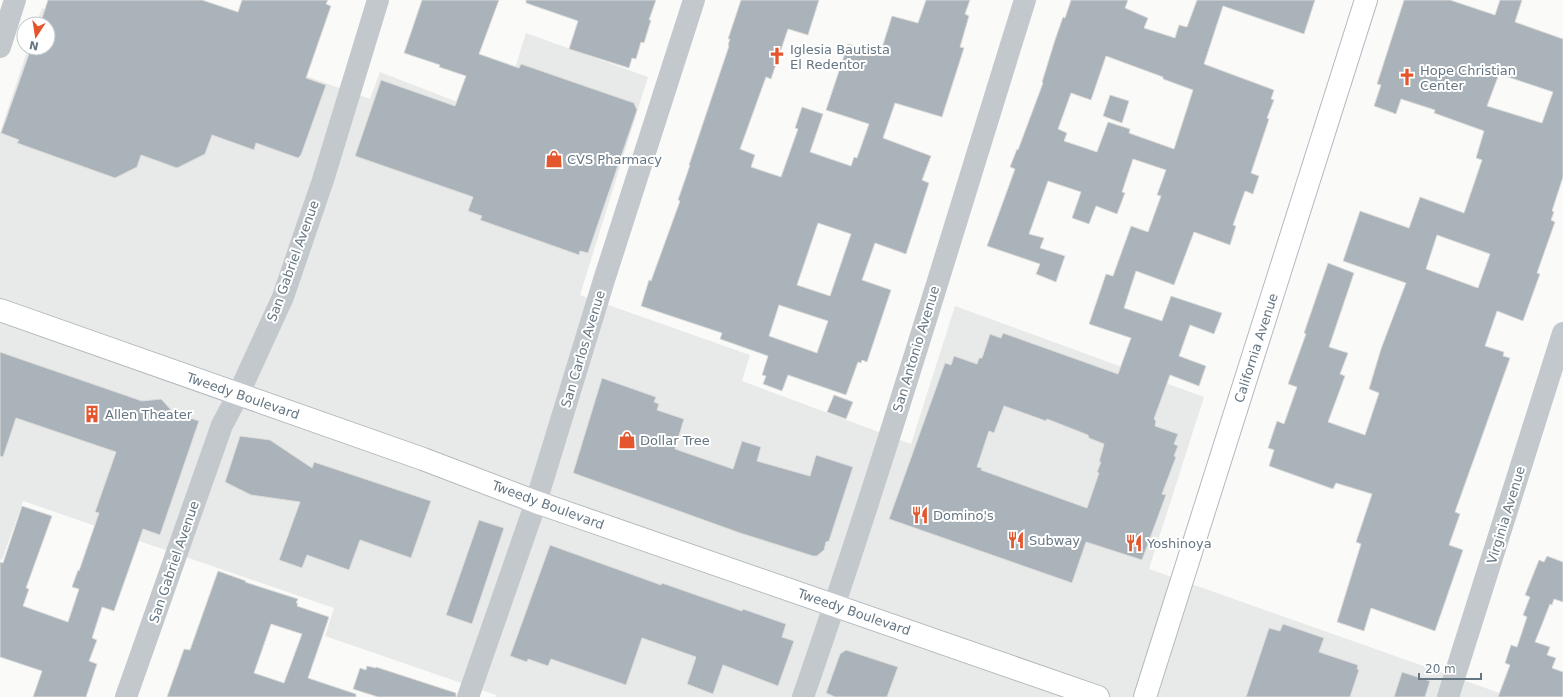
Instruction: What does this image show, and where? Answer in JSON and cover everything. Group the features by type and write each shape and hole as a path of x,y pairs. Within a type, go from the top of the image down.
{"main road":[{"name":"California Avenue","path":"1145,697 1366,0"},
{"name":"Tweedy Boulevard","path":"0,310 423,460 536,502 1098,697"}],"street":[{"path":"0,47 15,0"},
{"name":"San Gabriel Avenue","path":"126,697 222,426 238,395 283,297 323,180 378,0"},
{"name":"San Carlos Avenue","path":"468,697 536,502 604,280 694,0"},
{"name":"San Antonio Avenue","path":"803,697 835,606 1025,0"},
{"name":"Virginia Avenue","path":"1448,697 1563,333"}],"shaded area":[{"path":"42,8 177,56 185,33 370,99 380,72 499,118 526,33 648,77 580,295 750,355 742,381 911,444 955,306 1204,397 1149,569 1511,697 495,697 496,695 325,636 334,608 23,501 2,560 0,559 0,133 25,56 56,56 56,16 39,16"}],"building":[{"path":"48,0 202,0 238,12 242,0 328,0 326,4 331,6 306,78 326,85 301,155 298,158 256,143 254,150 212,135 205,154 177,168 141,155 137,167 115,178 17,143 19,140 1,133 28,56 56,56 56,16 43,16"},
{"path":"422,0 499,0 479,54 519,68 521,64 634,103 637,110 588,253 580,251 579,255 480,220 482,216 468,211 473,197 355,156 381,80 455,106 466,76 439,67 440,65 404,53"},
{"path":"526,0 656,0 649,20 651,20 644,43 641,42 636,59 632,58 629,68 569,49 578,21 526,3"},
{"path":"741,0 819,0 808,35 788,29 771,79 766,77 740,149 755,155 751,167 781,177 798,129 795,128 802,107 823,114 810,152 851,166 854,157 857,158 869,124 826,110 848,44 880,54 892,16 918,23 926,0 970,0 965,14 969,16 960,47 964,48 942,117 895,103 883,138 931,156 922,180 929,183 906,254 875,243 862,280 891,290 867,362 862,360 861,363 858,362 846,395 788,375 782,391 763,384 766,376 762,375 768,356 720,339 722,333 641,306 649,280 651,281 680,201 678,200 689,165 729,46 730,39 728,39","holes":["818,223 851,234 830,296 797,285","779,305 828,321 817,353 769,336"]},
{"path":"1071,0 1128,0 1125,8 1148,18 1144,28 1175,38 1179,25 1187,27 1197,0 1315,0 1304,34 1223,6 1204,64 1274,90 1271,99 1274,100 1267,118 1269,119 1251,173 1259,176 1253,194 1245,191 1233,225 1236,226 1230,245 1194,232 1174,285 1136,271 1124,308 1162,321 1171,296 1222,313 1214,334 1190,325 1179,356 1206,366 1199,386 1170,375 1154,419 1156,421 1155,426 1178,434 1174,444 1178,446 1174,456 1176,457 1162,494 1166,495 1142,560 1086,542 1072,583 889,519 945,363 951,365 954,356 977,364 979,358 982,358 990,334 1001,338 1003,333 1118,374 1131,338 1089,324 1106,274 1113,276 1131,226 1148,232 1161,196 1157,195 1166,170 1133,159 1122,192 1125,193 1117,214 1096,206 1089,224 1072,218 1081,192 1048,181 1029,234 1044,238 1040,248 1065,256 1056,282 1036,274 1040,264 987,246 1015,169 1010,167 1017,149 1018,150 1043,83 1042,82 1063,17 1065,18","holes":["1106,56 1193,90 1174,149 1129,133 1130,129 1108,122 1097,152 1064,141 1067,133 1058,129 1071,93 1091,100","1004,406 1046,421 1047,419 1088,435 1089,438 1104,444 1099,462 1101,462 1097,472 1099,473 1087,508 981,470 982,468 977,467 989,431 994,433"]},
{"path":"1404,0 1450,0 1495,15 1500,0 1522,0 1515,22 1563,39 1563,177 1552,211 1554,212 1551,220 1555,222 1537,273 1540,274 1523,321 1497,311 1485,346 1504,352 1503,356 1510,358 1455,512 1460,514 1449,545 1463,550 1435,631 1371,608 1364,631 1337,622 1361,544 1356,542 1372,494 1336,483 1333,489 1269,466 1274,450 1268,448 1277,421 1284,424 1297,387 1288,384 1306,334 1304,333 1328,263 1354,273 1329,347 1348,353 1340,374 1345,376 1328,422 1365,435 1379,393 1369,389 1381,349 1406,283 1343,261 1360,211 1409,228 1420,197 1464,213 1482,160 1476,158 1484,131 1434,113 1435,110 1401,99 1396,114 1374,106 1381,85 1377,84","holes":["1499,74 1553,92 1542,123 1487,106","1437,235 1490,254 1478,288 1426,269"]},
{"path":"1110,95 1129,101 1122,123 1103,116"},
{"path":"0,352 142,401 161,399 173,412 199,421 160,535 143,529 114,611 102,607 92,638 97,640 89,661 97,664 86,697 33,697 42,671 0,657 0,562 3,563 22,506 52,516 26,588 29,589 23,606 68,622 79,589 72,587 99,513 95,512 116,452 16,418 3,457 0,456"},
{"path":"602,378 656,397 654,402 659,404 657,410 684,419 675,449 733,469 742,441 761,447 757,461 810,476 816,455 853,467 829,541 826,542 824,550 817,556 813,556 740,533 573,473"},
{"path":"834,395 853,402 846,419 827,412"},
{"path":"240,436 270,440 312,468 314,462 431,501 411,558 360,540 349,570 307,555 302,568 279,560 300,502 251,495 225,482"},
{"path":"479,520 504,528 472,624 446,615"},
{"path":"550,545 661,585 662,583 742,611 743,609 786,624 782,637 794,641 778,686 723,665 713,694 687,684 696,657 642,638 626,685 551,659 548,666 528,659 527,662 510,656"},
{"path":"1547,556 1563,562 1563,602 1554,599 1552,605 1550,604 1535,642 1550,647 1547,655 1556,658 1552,668 1563,672 1563,697 1498,697 1510,665 1505,663 1511,645 1517,647 1527,617 1523,615 1530,597 1525,595 1539,560 1544,562"},
{"path":"218,571 246,581 245,582 298,599 296,603 298,603 297,606 329,617 308,678 356,694 356,697 167,697 184,649 190,650","holes":["271,624 302,634 284,683 254,673"]},
{"path":"1283,624 1324,638 1319,652 1358,665 1357,669 1359,670 1350,697 1246,697 1269,628 1280,631"},
{"path":"846,650 898,667 887,697 835,697 826,693 840,654"},
{"path":"367,666 376,667 456,693 456,697 378,697 353,689 360,668 366,670"},
{"path":"1402,672 1430,681 1425,697 1394,697"}],"place":[{"name":"Iglesia Bautista El Redentor","path":"777,56"},
{"name":"Hope Christian Center","path":"1407,77"},
{"name":"CVS Pharmacy","path":"554,159"},
{"name":"Allen Theater","path":"92,414"},
{"name":"Dollar Tree","path":"627,440"},
{"name":"Domino's","path":"920,515"},
{"name":"Subway","path":"1016,540"},
{"name":"Yoshinoya","path":"1134,543"}]}
